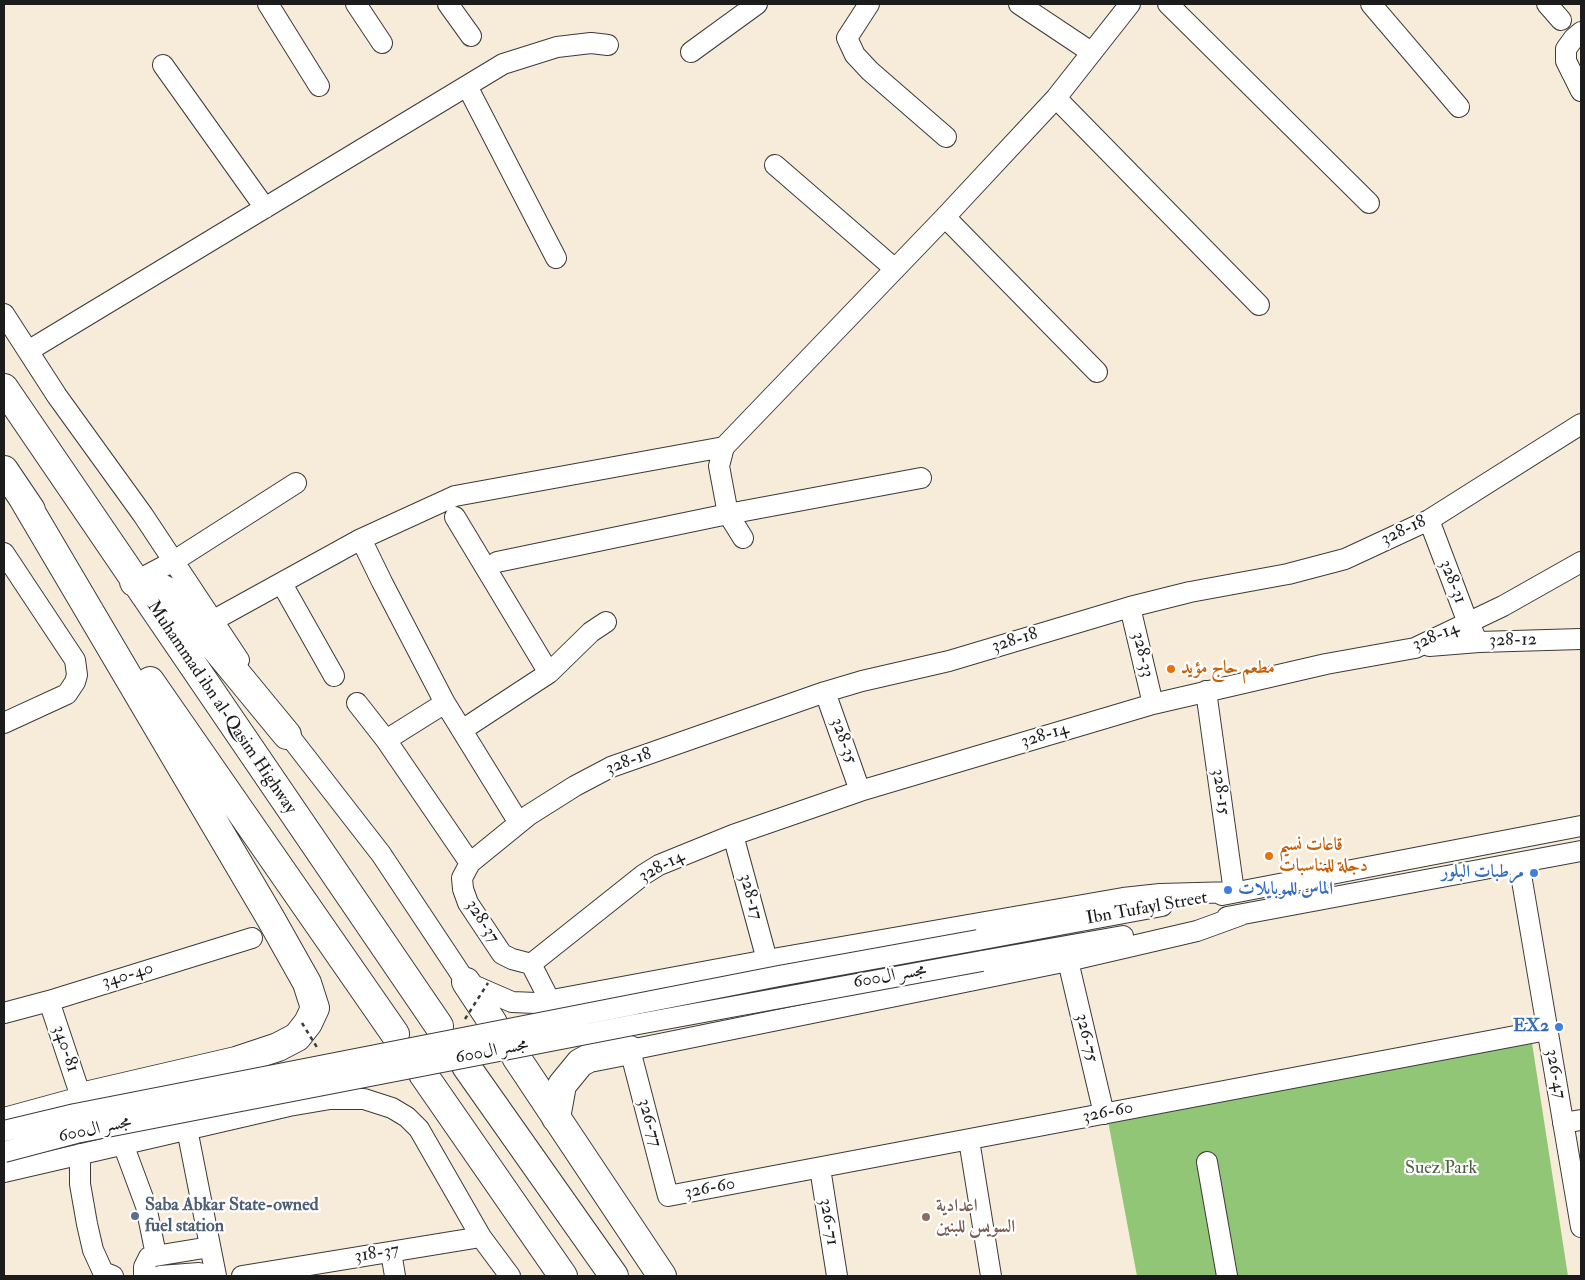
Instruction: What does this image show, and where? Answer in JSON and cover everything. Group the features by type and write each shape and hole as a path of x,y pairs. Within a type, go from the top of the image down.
{"highway":[{"name":"Muhammad ibn al-Qasim Highway","path":"4,388 134,582 450,1026"},
{"path":"4,470 272,919 307,983 315,1008 308,1024 297,1038 278,1047 236,1061 82,1097"},
{"path":"20,495 395,1034"},
{"path":"134,582 159,587 167,591 175,599 287,735"},
{"path":"477,982 493,1023"},
{"path":"556,1118 562,1086 580,1063 590,1058 630,1050"},
{"path":"516,1057 662,1276"},
{"path":"466,1066 614,1276"},
{"path":"423,1074 563,1276"}],"street":[{"path":"268,4 319,86"},
{"path":"356,4 382,43"},
{"path":"448,4 471,36"},
{"path":"691,52 757,4"},
{"path":"869,4 847,38 855,56 946,137"},
{"path":"1019,4 1091,52"},
{"path":"743,538 728,514 719,466 724,447 945,218 1056,98 1130,4"},
{"path":"1168,4 1369,203"},
{"path":"1371,4 1459,107"},
{"path":"1547,4 1561,20"},
{"path":"1581,32 1566,49 1566,60 1581,91"},
{"path":"28,351 503,64 557,47 591,43 608,45"},
{"path":"164,65 265,208"},
{"path":"467,86 556,258"},
{"path":"1056,98 1259,305"},
{"path":"775,165 895,269"},
{"path":"945,218 1097,372"},
{"path":"4,314 62,404 174,560 287,735 381,854 477,982 512,1002 536,1003 550,1001 766,960 1123,898 1160,894 1234,892"},
{"name":"328-18","path":"466,870 519,823 575,786 611,766 862,681 950,661 1130,607 1190,592 1288,574 1345,559 1429,520 1581,424"},
{"path":"214,620 361,540 455,496 724,447"},
{"path":"498,562 728,514 921,478"},
{"path":"134,582 174,560 296,483"},
{"path":"455,517 549,673"},
{"name":"328-31","path":"1429,520 1468,623 1479,642"},
{"path":"361,540 445,703 519,823"},
{"path":"4,553 75,660 77,675 75,682 66,694 4,723"},
{"name":"328-14","path":"531,964 643,875 659,865 733,835 860,791 1153,704 1326,664 1415,648 1503,606 1581,562"},
{"path":"282,584 334,676"},
{"name":"328-33","path":"1130,607 1153,704"},
{"path":"462,730 549,673 591,632 606,622"},
{"name":"328-12","path":"1415,648 1479,642 1581,639"},
{"name":"328-15","path":"1206,691 1234,892"},
{"name":"328-35","path":"825,692 860,791"},
{"path":"357,703 386,740 466,870"},
{"path":"386,740 445,703"},
{"name":"Ibn Tufayl Street","path":"978,940 1581,826"},
{"name":"328-17","path":"733,835 766,960"},
{"name":"Ibn Tufayl Street","path":"982,961 1581,851"},
{"name":"326-47","path":"1519,863 1547,1030 1572,1122 1581,1227"},
{"name":"328-37","path":"466,870 463,889 468,903 502,954 531,964"},
{"path":"630,1050 1068,961 1191,933 1241,914"},
{"name":"340-40","path":"4,1013 49,1001 252,938"},
{"name":"مجسر ال600","path":"4,1132 75,1114 770,978 978,940"},
{"name":"مجسر ال600","path":"4,1152 86,1131 623,1026 982,961"},
{"name":"326-75","path":"1068,961 1104,1114"},
{"path":"531,964 550,1001"},
{"name":"340-81","path":"49,1001 82,1097"},
{"name":"326-60","path":"668,1196 1547,1030"},
{"name":"326-77","path":"630,1050 668,1196"},
{"path":"4,1118 82,1097"},
{"path":"4,1172 289,1106 330,1099 364,1099 392,1108 419,1129 482,1237 510,1276"},
{"path":"160,1276 207,1274 210,1247 187,1129"},
{"path":"969,1140 991,1276"},
{"path":"122,1144 146,1206 156,1255"},
{"path":"80,1154 80,1184 86,1224 93,1250 103,1272 113,1276"},
{"path":"1207,1162 1227,1276"},
{"name":"326-71","path":"820,1168 837,1276"},
{"name":"318-37","path":"242,1276 482,1237"},
{"path":"144,1276 144,1267 149,1257 210,1247"},
{"path":"391,1252 395,1276"}],"path":[{"path":"450,1026 477,982"},
{"path":"302,1023 319,1051"}],"green space":[{"name":"Suez Park","path":"1532,1043 1568,1276 1137,1276 1108,1121"}],"place":[{"name":"مطعم حاج مؤيد","path":"1171,669"},
{"name":"قاعات نسيم دجلة للمناسبات","path":"1269,856"},
{"name":"مرطبات البلور","path":"1534,873"},
{"name":"الماس للموبايلات","path":"1228,890"},
{"name":"EX2","path":"1559,1027"},
{"name":"Saba Abkar State-owned fuel station","path":"135,1216"},
{"name":"اعدادية السويس للبنين","path":"926,1217"}]}
